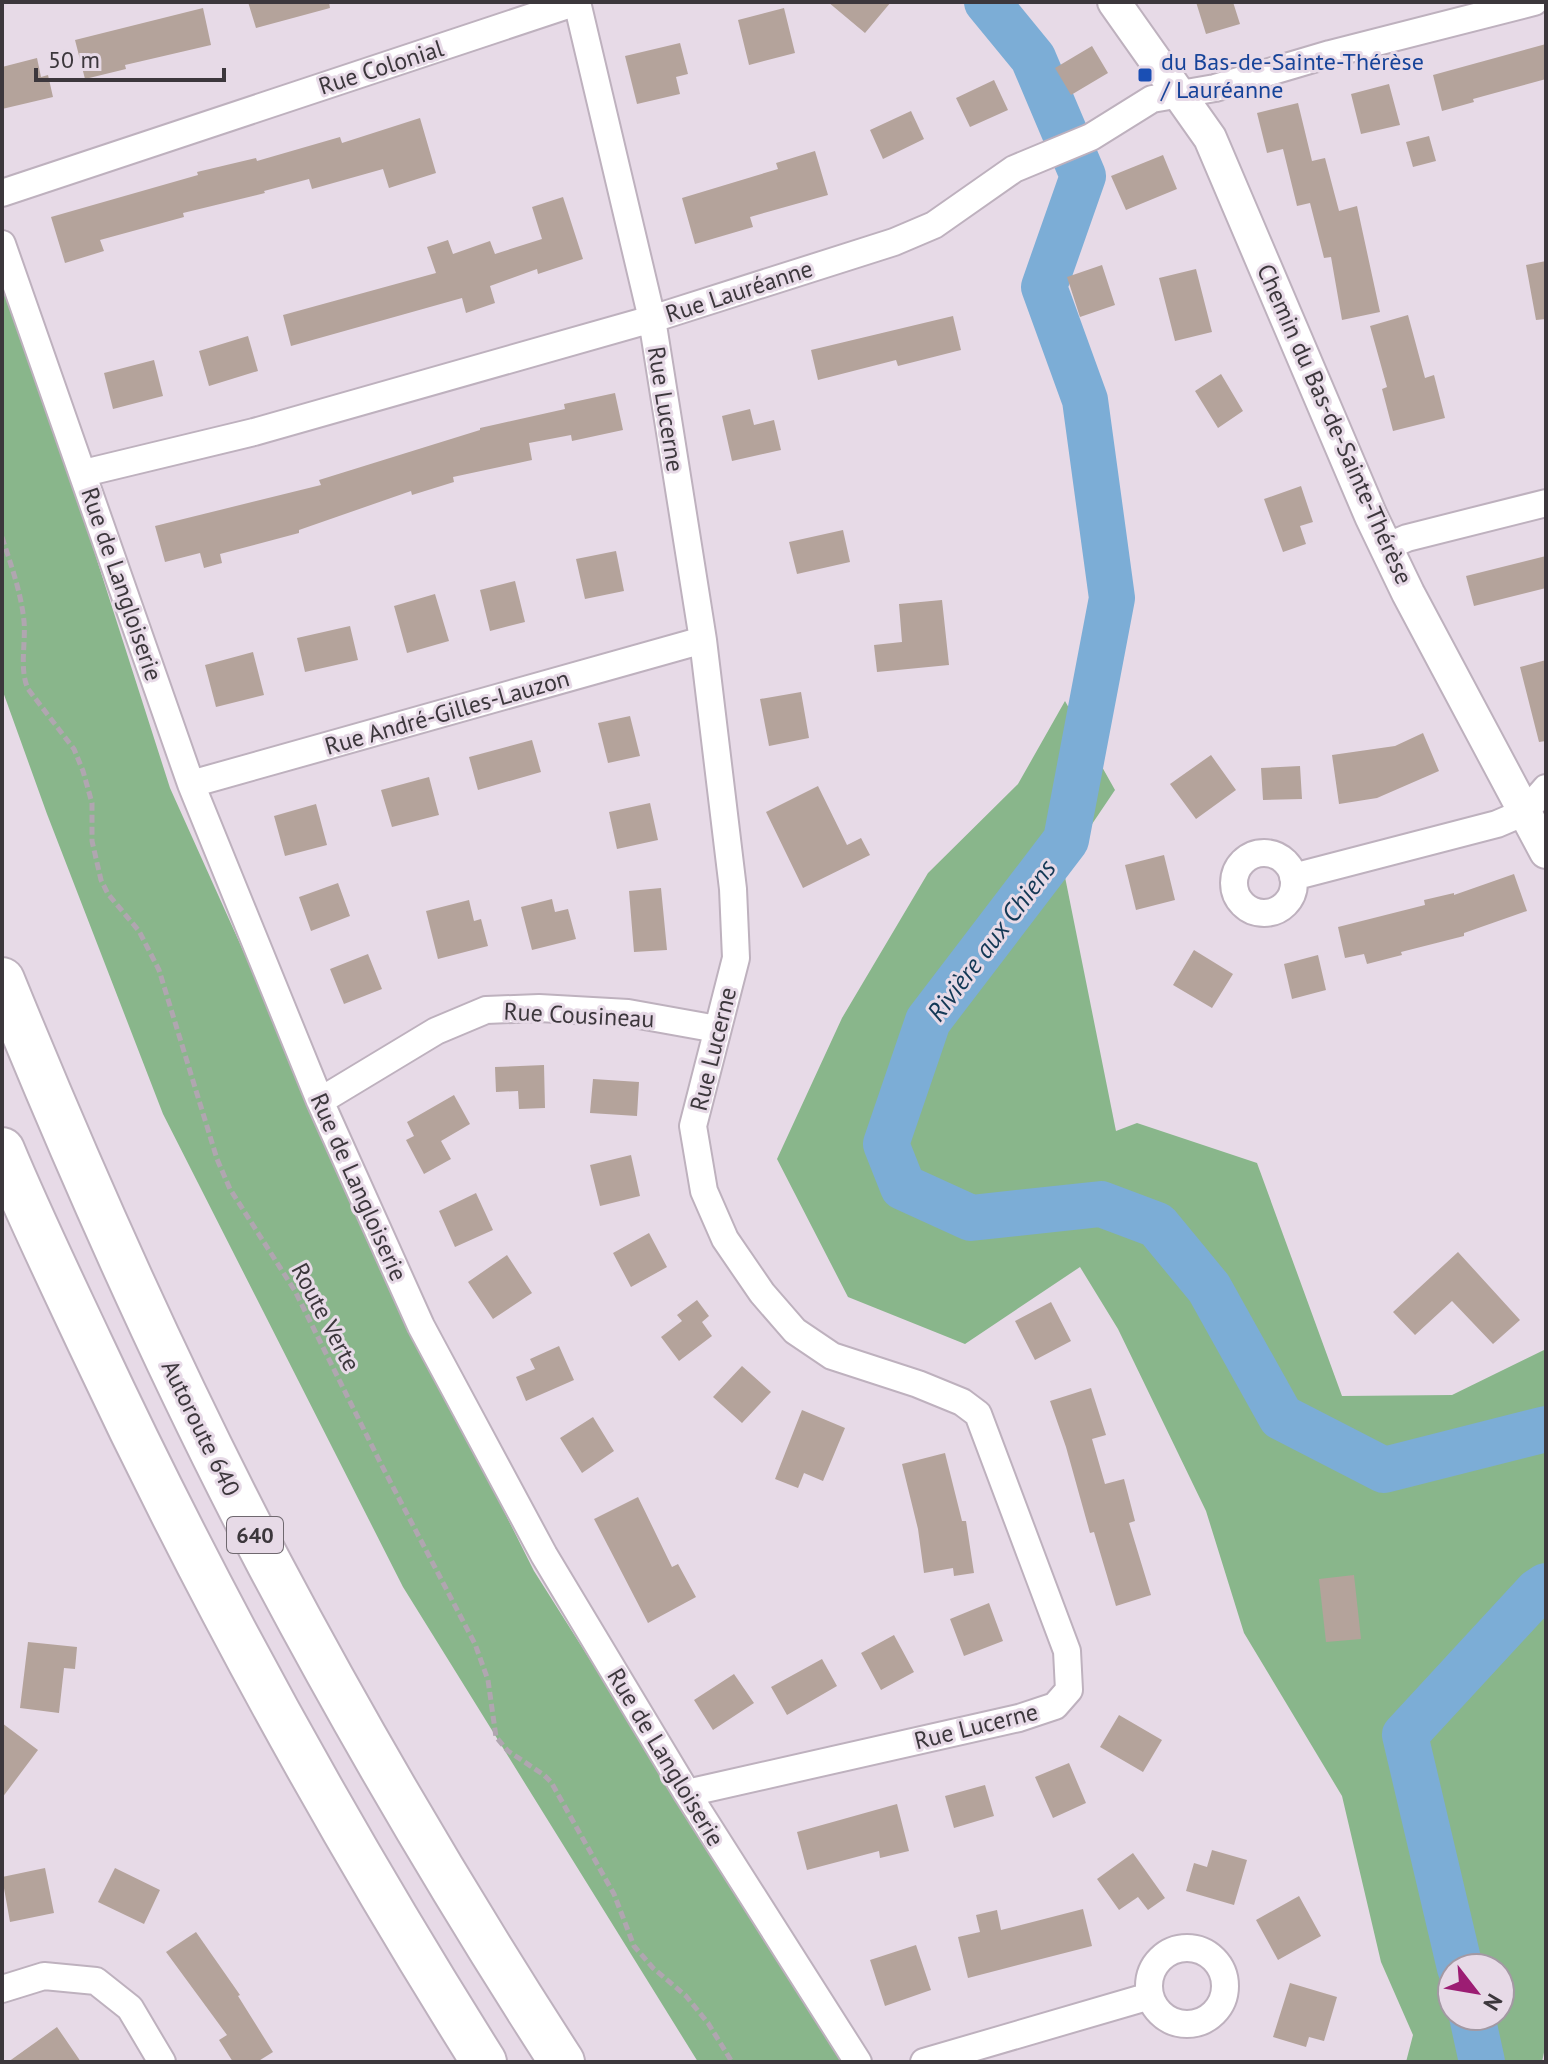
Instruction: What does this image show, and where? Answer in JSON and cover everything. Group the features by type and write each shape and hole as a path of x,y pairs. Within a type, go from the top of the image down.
{"highway":[{"name":"Autoroute 640","path":"2,980 143,1306 269,1563 355,1721 562,2062"},
{"name":"640","path":"2,1150 110,1385 217,1601 363,1864 484,2062"}],"street":[{"name":"Rue Colonial","path":"2,193 577,2"},
{"name":"Rue Lucerne","path":"577,2 652,319 703,640 733,889 736,958 693,1126 704,1191 725,1239 762,1293 795,1331 832,1356 918,1384 962,1402 978,1414 1067,1651 1069,1690 1055,1706 1019,1718 687,1793"},
{"name":"Chemin du Bas-de-Sainte-Thérèse","path":"1114,2 1210,138 1324,411 1386,547 1535,813 1546,852"},
{"name":"Rue Lauréanne","path":"84,473 254,432 652,319 914,235 934,225 1014,169 1091,137 1152,99 1215,88 1330,54 1534,2"},
{"name":"Rue de Langloiserie","path":"2,244 191,784 320,1101 428,1339 544,1555 687,1793 858,2062"},
{"path":"1386,547 1407,538 1546,503"},
{"name":"Rue André-Gilles-Lauzon","path":"191,784 703,640"},
{"path":"1293,877 1535,813 1546,788"},
{"name":"Rue Cousineau","path":"320,1101 436,1031 486,1010 539,1008 628,1013 717,1029"},
{"path":"2,1989 44,1976 96,1981 130,2008 162,2062"},
{"path":"924,2062 1150,1996"}],"path":[{"name":"Route Verte","path":"2,537 22,606 23,678 74,749 83,771 92,803 92,841 101,880 108,894 139,931 159,970 209,1135 230,1189 295,1291 475,1644 488,1680 496,1737 508,1751 551,1782 614,1894 634,1946 653,1968 686,1996 708,2023 732,2062"}],"green space":[{"path":"2,287 72,482 170,788 419,1342 534,1571 844,2062 698,2062 403,1587 163,1114 2,689"},
{"path":"1065,701 1115,790 1063,867 1116,1131 1137,1123 1257,1163 1342,1396 1452,1395 1546,1349 1546,2043 1542,2062 1406,2062 1413,2035 1381,1962 1342,1796 1244,1633 1206,1511 1118,1329 1080,1267 965,1344 848,1297 777,1159 842,1018 928,873 1018,784"}],"building":[{"path":"248,2 329,2 330,8 256,28"},
{"path":"828,2 891,2 865,33"},
{"path":"1196,2 1233,2 1240,24 1206,34"},
{"path":"203,8 211,45 125,65 126,69 85,79 75,40"},
{"path":"784,8 795,53 749,65 738,20"},
{"path":"680,43 688,74 676,77 680,94 637,104 625,56"},
{"path":"1546,44 1546,79 1442,111 1433,75"},
{"path":"1092,46 1108,73 1071,95 1055,68"},
{"path":"37,58 41,77 48,75 53,97 2,109 2,67"},
{"path":"994,80 1008,110 970,127 956,98"},
{"path":"1389,84 1400,125 1361,134 1351,94"},
{"path":"1298,103 1312,161 1325,158 1339,211 1357,206 1380,312 1342,320 1331,257 1324,258 1310,203 1297,206 1283,149 1267,153 1257,113"},
{"path":"911,111 924,139 883,159 870,130"},
{"path":"420,118 436,173 389,188 383,169 312,189 309,179 183,213 184,217 100,240 104,251 65,263 51,217 198,175 197,172 256,158 257,161 340,137 342,143"},
{"path":"1429,136 1436,161 1413,167 1406,142"},
{"path":"815,151 828,195 750,217 753,227 695,244 682,198 778,169 776,163"},
{"path":"1163,155 1177,189 1126,210 1111,176"},
{"path":"563,197 583,259 538,274 537,269 490,286 495,303 466,313 462,298 291,346 283,315 436,273 427,247 448,240 453,254 490,241 495,254 542,239 532,207"},
{"path":"1546,261 1546,319 1536,320 1526,265"},
{"path":"1102,265 1115,305 1080,317 1067,277"},
{"path":"1196,269 1212,332 1175,341 1159,278"},
{"path":"1408,315 1425,378 1434,375 1445,418 1393,431 1382,389 1387,387 1370,326"},
{"path":"953,316 961,350 898,366 896,360 818,380 811,350"},
{"path":"248,336 258,371 209,386 199,351"},
{"path":"154,360 163,396 113,409 104,373"},
{"path":"1221,374 1243,411 1218,428 1195,391"},
{"path":"615,393 623,430 572,441 571,435 529,443 532,460 453,477 454,482 412,495 411,491 299,530 299,533 220,554 222,563 204,568 200,553 165,562 155,526 321,485 319,480 480,428 565,409 564,404"},
{"path":"750,409 754,425 774,420 781,450 732,461 722,416"},
{"path":"1301,486 1313,522 1300,526 1306,544 1283,552 1264,499"},
{"path":"843,530 850,562 797,574 789,542"},
{"path":"616,551 624,591 585,599 576,559"},
{"path":"1546,556 1546,588 1474,606 1466,576"},
{"path":"515,581 525,622 490,631 480,590"},
{"path":"435,594 449,641 407,653 394,606"},
{"path":"942,600 949,665 877,672 874,645 902,642 899,604"},
{"path":"350,626 358,660 305,672 297,638"},
{"path":"253,652 264,695 216,707 205,665"},
{"path":"1546,660 1546,741 1539,742 1520,667"},
{"path":"801,692 809,738 769,746 760,699"},
{"path":"630,716 640,756 608,763 598,723"},
{"path":"1423,733 1439,771 1377,798 1339,804 1332,755 1395,746"},
{"path":"532,740 541,772 478,790 469,757"},
{"path":"1211,755 1236,790 1196,819 1170,784"},
{"path":"1300,766 1302,799 1263,800 1261,768"},
{"path":"429,777 439,815 392,827 381,790"},
{"path":"818,786 847,845 861,838 870,855 803,888 766,812"},
{"path":"650,803 658,840 617,849 609,812"},
{"path":"316,804 327,845 285,856 274,816"},
{"path":"1164,855 1175,900 1136,910 1125,865"},
{"path":"1514,874 1527,911 1464,933 1464,936 1401,952 1402,955 1367,964 1364,954 1345,958 1338,927 1425,905 1424,900 1454,895"},
{"path":"338,883 350,916 311,931 299,897"},
{"path":"661,888 667,950 634,952 629,891"},
{"path":"552,899 555,912 568,909 576,939 532,950 521,907"},
{"path":"469,900 474,921 481,919 488,946 438,959 426,911"},
{"path":"1194,950 1233,974 1212,1008 1173,985"},
{"path":"368,954 382,989 344,1004 330,969"},
{"path":"1318,955 1326,990 1292,999 1284,964"},
{"path":"544,1065 545,1108 519,1109 518,1091 496,1092 495,1067"},
{"path":"593,1079 639,1082 637,1116 590,1113"},
{"path":"454,1095 470,1124 441,1141 451,1159 424,1174 406,1140 414,1136 407,1122"},
{"path":"631,1155 640,1196 600,1206 590,1165"},
{"path":"476,1193 493,1230 455,1247 439,1211"},
{"path":"649,1233 667,1267 631,1287 613,1253"},
{"path":"1458,1252 1520,1320 1493,1344 1452,1301 1415,1335 1393,1312"},
{"path":"507,1255 532,1293 493,1319 468,1282"},
{"path":"697,1300 709,1316 702,1322 712,1336 679,1361 661,1337 682,1321 677,1315"},
{"path":"1051,1302 1071,1341 1035,1360 1015,1321"},
{"path":"559,1346 574,1380 526,1401 516,1377 535,1369 530,1359"},
{"path":"742,1366 771,1392 742,1423 713,1397"},
{"path":"1091,1388 1106,1435 1092,1439 1105,1484 1124,1479 1135,1521 1129,1523 1151,1595 1116,1606 1050,1401"},
{"path":"802,1410 845,1428 823,1481 804,1473 798,1488 775,1479"},
{"path":"593,1417 614,1451 582,1473 560,1438"},
{"path":"945,1453 962,1521 966,1521 974,1573 954,1576 953,1568 924,1573 918,1529 902,1464"},
{"path":"638,1497 672,1567 678,1564 696,1597 648,1623 594,1519"},
{"path":"1354,1575 1361,1639 1326,1642 1319,1579"},
{"path":"989,1603 1003,1641 964,1656 950,1619"},
{"path":"894,1635 914,1672 881,1690 861,1653"},
{"path":"28,1642 77,1647 75,1669 64,1668 59,1713 20,1708"},
{"path":"822,1659 837,1686 787,1715 771,1687"},
{"path":"734,1674 754,1703 713,1730 694,1700"},
{"path":"1119,1715 1162,1740 1143,1772 1100,1747"},
{"path":"2,1723 38,1750 2,1798"},
{"path":"1069,1763 1086,1803 1053,1818 1035,1777"},
{"path":"985,1785 994,1816 954,1828 945,1796"},
{"path":"897,1804 909,1851 880,1858 879,1851 807,1870 797,1832"},
{"path":"1212,1850 1247,1860 1234,1905 1186,1891 1194,1863 1207,1867"},
{"path":"1133,1853 1165,1898 1148,1910 1138,1897 1119,1910 1097,1879"},
{"path":"45,1868 54,1913 10,1922 2,1877"},
{"path":"115,1868 160,1890 144,1924 98,1902"},
{"path":"1299,1896 1321,1936 1278,1960 1256,1920"},
{"path":"1083,1909 1092,1946 968,1978 958,1937 980,1932 976,1915 997,1910 1001,1930"},
{"path":"196,1932 240,1995 273,2052 257,2062 233,2062 219,2040 227,2035 166,1952"},
{"path":"916,1945 931,1990 885,2006 870,1960"},
{"path":"1290,1983 1337,1997 1324,2041 1309,2037 1306,2047 1273,2037"},
{"path":"57,2027 81,2062 8,2062"}],"waterway":[{"name":"Rivière aux Chiens","path":"987,2 1033,58 1083,176 1044,287 1085,400 1112,598 1066,840 928,1021 886,1144 903,1187 971,1218 1101,1204 1157,1225 1209,1288 1281,1417 1384,1470 1546,1429"},
{"name":"Rivière aux Chiens","path":"1456,1952 1405,1735 1537,1592 1546,1586"},
{"name":"Rivière aux Chiens","path":"1475,2032 1482,2062"}],"place":[{"name":"du Bas-de-Sainte-Thérèse / Lauréanne","path":"1145,75"}]}
